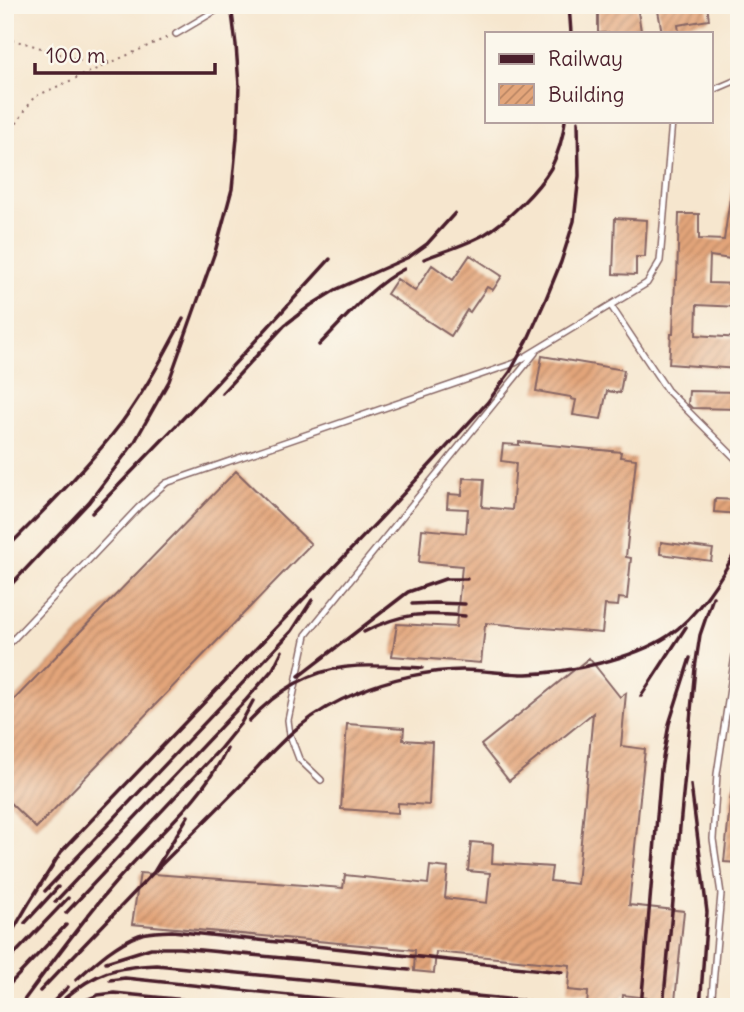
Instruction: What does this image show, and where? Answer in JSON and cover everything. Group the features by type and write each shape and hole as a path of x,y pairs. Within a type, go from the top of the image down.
{"lane":[{"path":"176,34 225,5"},
{"path":"712,91 739,79"},
{"path":"5,648 139,507 166,483 515,363 647,283 660,261 672,122"},
{"path":"611,306 667,390 739,462"},
{"path":"321,780 299,759 290,735 288,720 306,635 539,348"},
{"path":"711,1007 721,894 713,839 717,774 739,629"}],"path":[{"path":"5,141 34,97 176,34"},
{"path":"5,39 85,62 110,62"},
{"path":"5,278 5,286"}],"building":[{"path":"637,5 641,31 598,32 598,7"},
{"path":"657,5 707,5 709,20 678,25 679,32 662,32"},
{"path":"733,178 739,179 738,260 710,256 709,283 739,284 739,307 697,305 696,335 739,338 738,369 669,364 677,280 679,214 699,214 699,239 724,240"},
{"path":"615,218 647,220 645,257 636,257 636,275 613,274"},
{"path":"470,255 502,276 493,290 487,287 470,312 467,310 451,336 387,294 397,279 415,291 432,265 453,280"},
{"path":"542,356 624,370 620,393 607,391 601,419 573,415 576,400 536,391"},
{"path":"689,391 739,392 739,409 692,408 688,404"},
{"path":"519,442 621,452 620,457 636,459 626,557 631,558 627,599 619,598 618,606 605,605 602,633 486,623 481,663 392,656 397,624 456,627 462,566 419,562 422,529 466,533 468,509 447,508 448,494 462,495 463,478 484,479 482,507 512,510 516,463 501,461 503,444 519,445"},
{"path":"236,471 311,544 36,828 5,798 5,709"},
{"path":"715,499 739,500 739,514 714,512"},
{"path":"661,542 713,549 711,561 660,554"},
{"path":"589,658 620,697 626,693 621,746 645,749 629,905 684,911 675,1001 623,995 622,1007 587,1007 588,992 568,990 570,965 436,952 434,973 414,971 415,950 132,924 140,873 343,888 345,875 428,884 430,866 448,868 445,898 487,903 490,873 468,871 471,842 493,844 492,863 552,867 550,881 577,884 593,713 509,781 481,745"},
{"path":"347,724 404,728 403,740 432,742 429,805 398,803 398,813 341,809"},
{"path":"732,785 739,785 739,863 724,862"}],"railway":[{"path":"5,591 89,502 134,443 169,381 215,252 232,189 239,85 231,5"},
{"path":"569,5 571,32"},
{"path":"424,259 485,234 521,204 551,168 565,122"},
{"path":"5,944 61,852 381,518 487,403 510,372 545,301 574,221 579,176 578,122"},
{"path":"285,325 337,289 409,257 427,244 455,213"},
{"path":"92,513 216,384 330,259"},
{"path":"319,345 370,293 404,269"},
{"path":"5,550 109,439 147,384 183,319"},
{"path":"222,393 285,325 277,332"},
{"path":"154,872 284,740 328,707 371,687 424,674 450,670 542,673 580,668 637,652 668,636 689,618 717,582 739,545"},
{"path":"299,676 408,592 445,579 467,579"},
{"path":"663,1007 695,668 700,635 713,597"},
{"path":"45,891 292,631 312,600"},
{"path":"412,604 465,604"},
{"path":"364,632 413,615 465,616"},
{"path":"641,696 686,627"},
{"path":"55,902 246,700 273,669 282,651"},
{"path":"641,1007 661,769 669,724 690,658"},
{"path":"249,721 281,693 319,673 356,666 422,668"},
{"path":"66,913 219,750 241,723 253,701"},
{"path":"19,1007 101,899 203,787 227,749"},
{"path":"691,785 707,912 700,1007"},
{"path":"40,991 154,872 188,816"},
{"path":"25,923 58,887"},
{"path":"5,964 68,898"},
{"path":"5,989 66,925"},
{"path":"76,980 122,943 147,933 172,931 562,972"},
{"path":"106,962 151,948 179,948 409,970"},
{"path":"65,998 107,972 156,965 527,1001"},
{"path":"110,980 125,978 405,1007"},
{"path":"48,1007 68,987"},
{"path":"68,1007 98,995 114,993 259,1007"}]}
